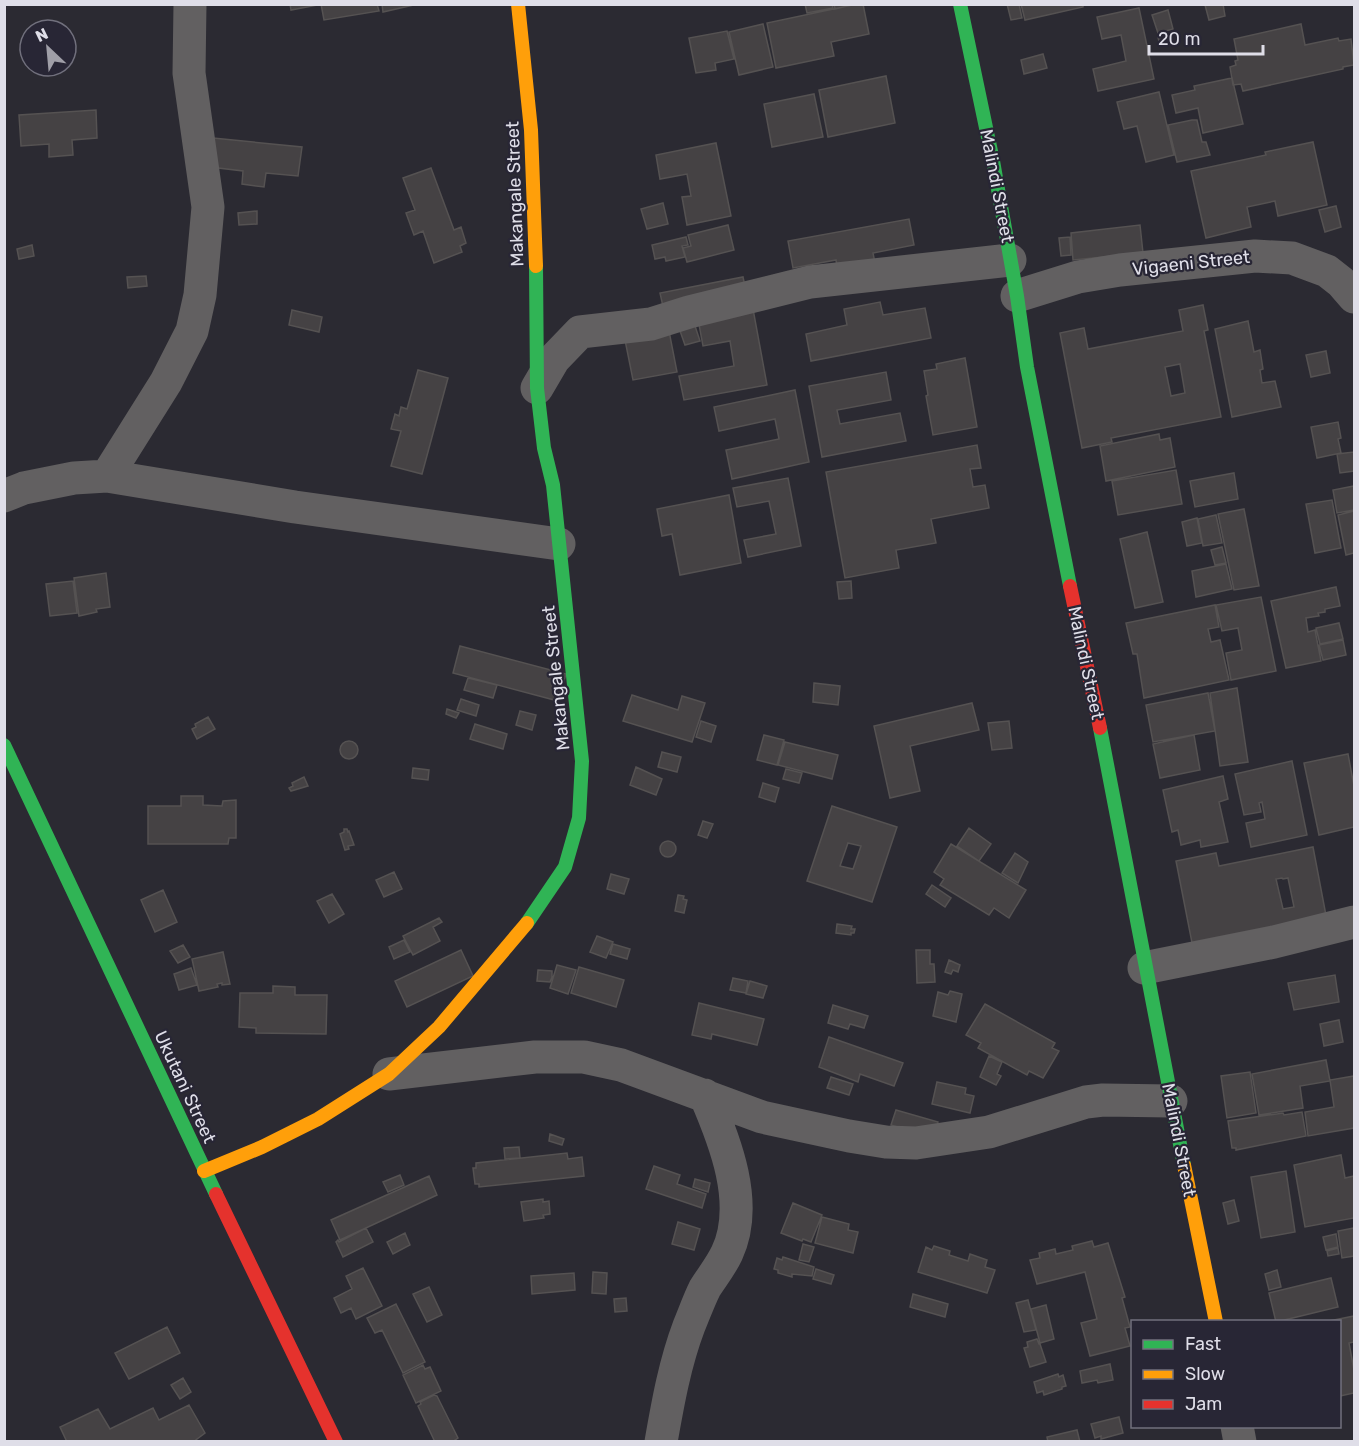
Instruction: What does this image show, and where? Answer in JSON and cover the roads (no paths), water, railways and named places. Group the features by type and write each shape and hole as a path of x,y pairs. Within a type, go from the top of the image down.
{"street":[{"path":"107,476 166,382 192,331 200,295 208,207 189,73 190,4"},
{"name":"Makangale Street","path":"204,1171 262,1147 318,1119 389,1074 439,1027 529,920 565,867 579,818 582,761 553,485 544,448 537,388 537,297 531,130 518,4"},
{"name":"Malindi Street","path":"960,4 993,161 1027,367 1099,722 1144,968 1216,1320"},
{"name":"Vigaeni Street","path":"1017,296 1078,278 1120,270 1256,256 1292,258 1327,271 1354,297"},
{"path":"537,388 554,359 580,332 651,324 810,282 1010,260"},
{"path":"4,496 34,486 74,478 107,476 295,507 559,544"},
{"name":"Ukutani Street","path":"4,745 204,1171 336,1442"},
{"path":"1144,968 1274,942 1354,922"},
{"path":"389,1074 535,1057 584,1057 621,1065 762,1117 886,1142 916,1143 989,1132 1086,1102 1171,1101"},
{"path":"661,1442 671,1386 688,1328 704,1290 728,1253 735,1221 730,1163 723,1136 705,1095"}]}
